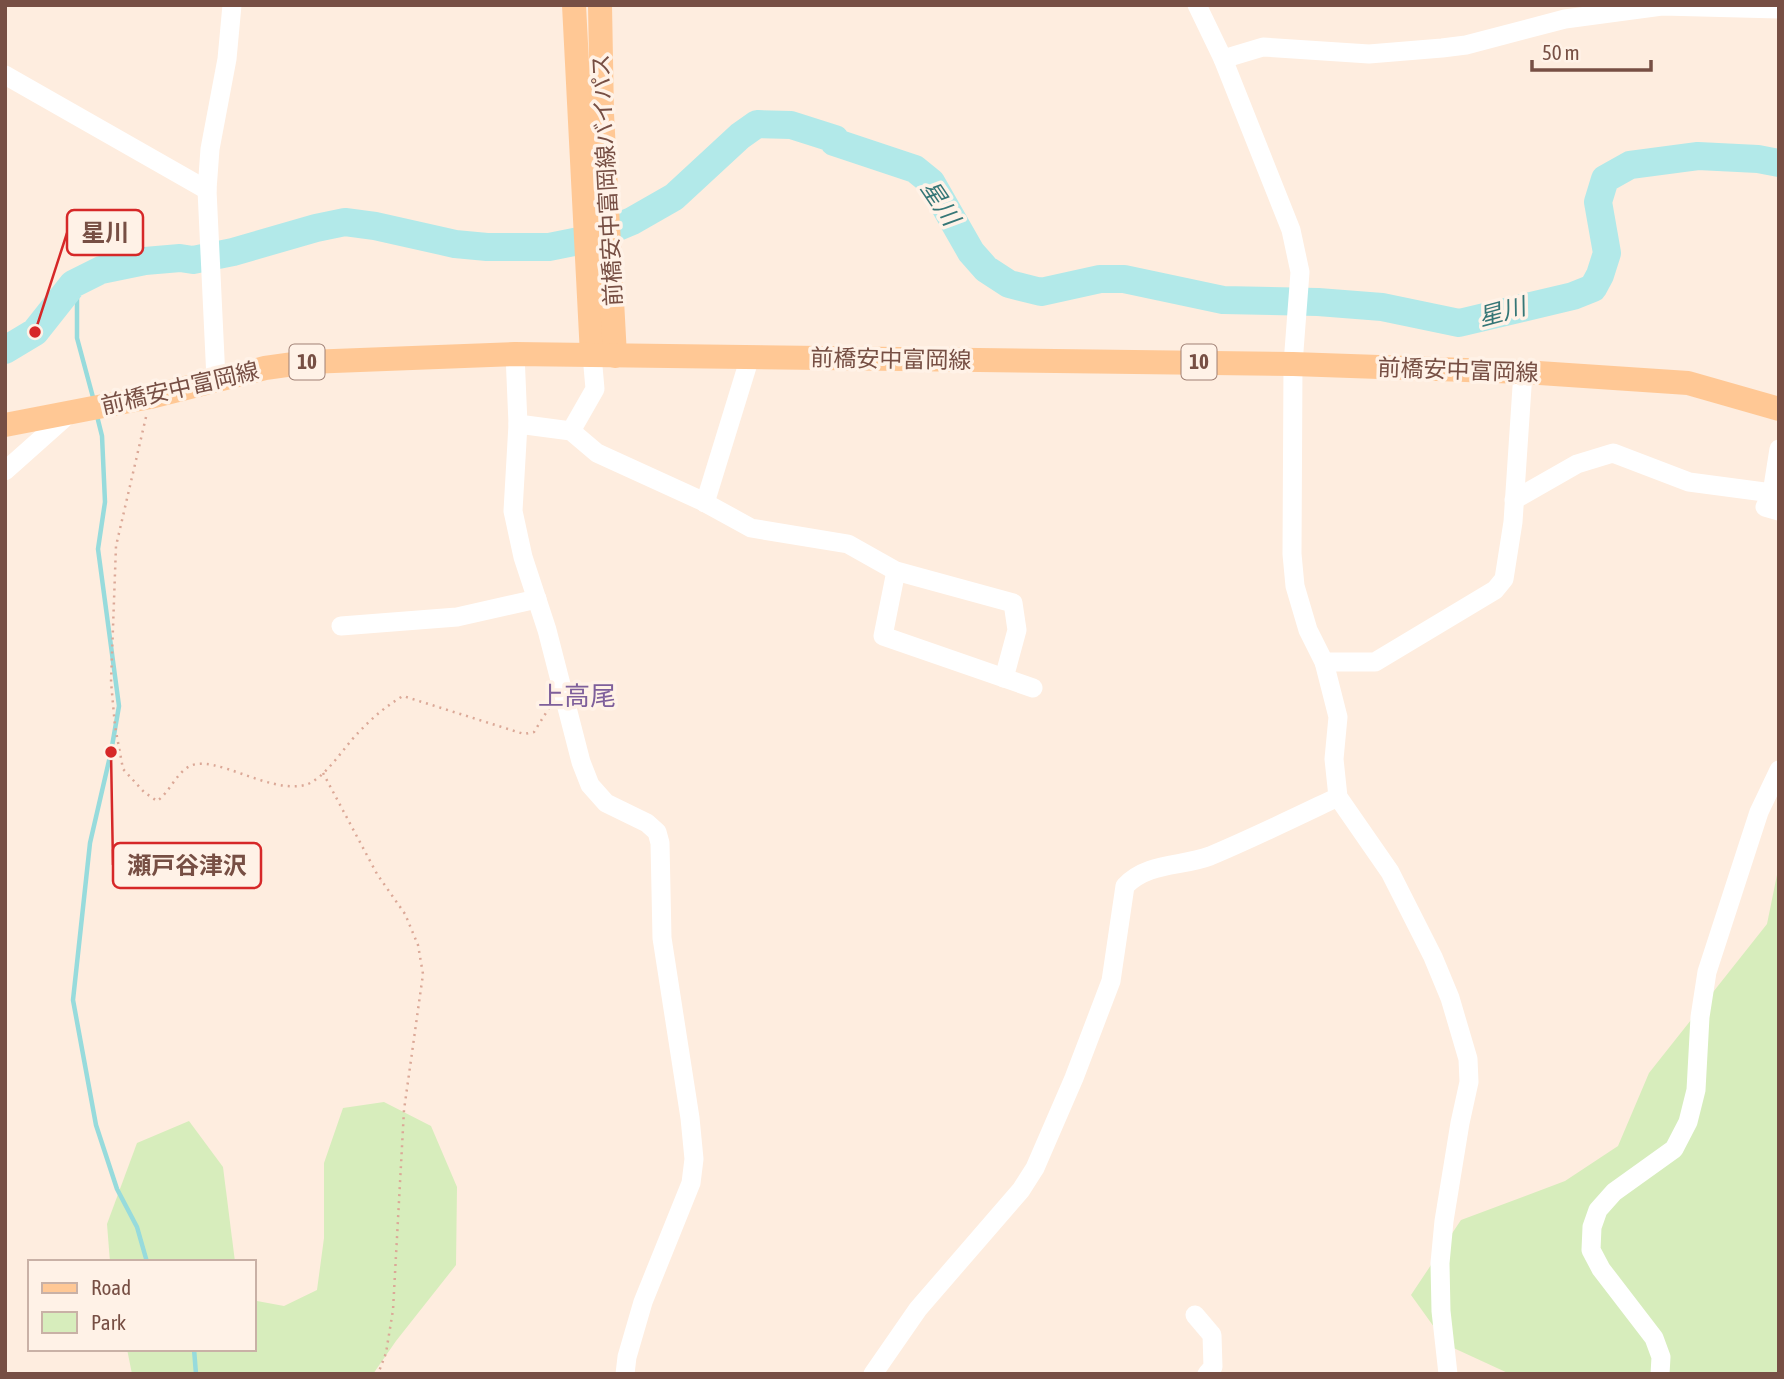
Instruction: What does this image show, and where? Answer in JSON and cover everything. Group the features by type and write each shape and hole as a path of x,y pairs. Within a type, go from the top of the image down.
{"main road":[{"name":"前橋安中富岡線バイパス","path":"574,5 604,355"},
{"name":"前橋安中富岡線バイパス","path":"600,5 604,355"},
{"name":"前橋安中富岡線","path":"5,425 150,397 265,368 308,362 515,354 1293,363 1523,372 1688,383 1779,410"}],"street":[{"path":"216,379 207,190 210,149 227,58 233,5"},
{"path":"1197,5 1223,59 1291,230 1300,272 1293,363 1292,554 1295,586 1308,630 1324,662 1338,717 1334,759 1338,797 1390,872 1433,957 1450,998 1468,1059 1469,1082 1450,1184 1440,1263 1441,1311 1448,1374"},
{"path":"1223,59 1263,47 1369,54 1442,48 1466,45 1564,19 1662,6 1779,9"},
{"path":"5,75 207,190"},
{"path":"515,354 517,424 513,511 523,557 590,785 606,803 647,823 657,832 660,844 662,938 690,1118 694,1159 691,1183 643,1302 627,1357 625,1374"},
{"path":"571,431 595,389 604,355"},
{"path":"705,503 750,357"},
{"path":"1324,662 1375,662 1496,590 1503,579 1514,500 1523,372"},
{"path":"5,471 69,414"},
{"path":"517,424 571,431 597,453 705,503 751,528 848,544 896,571 1013,603 1017,630 1004,678"},
{"path":"1514,500 1577,464 1612,453 1689,482 1775,502 1779,449"},
{"path":"896,571 883,636 1033,688"},
{"path":"341,626 457,617 537,599"},
{"path":"1660,1374 1661,1357 1654,1338 1601,1269 1591,1250 1592,1227 1598,1210 1614,1192 1674,1149 1688,1122 1696,1090 1700,1017 1707,972 1759,812 1779,770"},
{"path":"873,1374 918,1309 1021,1190 1035,1168 1074,1078 1111,981 1125,886 1146,871 1206,858 1338,797"},
{"path":"1195,1315 1212,1335 1213,1367 1207,1374"}],"path":[{"path":"150,397 116,546 111,682 123,769 144,792 157,801 167,794 189,766 205,763 275,785 305,785 323,773 384,707 403,696 524,734 534,732 561,684"},
{"path":"323,773 377,874 405,914 418,945 423,974 404,1110 393,1310 386,1353 378,1374"}],"green space":[{"path":"1779,865 1779,1374 1510,1374 1447,1345 1411,1295 1461,1220 1565,1181 1618,1146 1649,1073 1767,924"},
{"path":"384,1102 431,1126 457,1187 456,1265 373,1374 132,1374 127,1351 256,1351 256,1300 284,1306 317,1290 324,1238 324,1163 343,1108"},
{"path":"189,1121 223,1167 235,1260 110,1260 107,1224 137,1143"}],"waterway":[{"name":"星川","path":"5,350 35,332 73,284 101,270 145,261 180,258 193,260 345,222 455,244 487,247 549,247 589,239 632,221 674,197 740,136 757,124 791,125 915,169 931,182 971,252 986,269 1009,284 1041,292 1100,279 1124,279 1223,300 1318,302 1382,307 1459,323 1573,296 1593,288 1607,253 1598,202 1605,179 1630,165 1698,156 1758,159 1779,163"},
{"path":"77,282 77,338 94,401"},
{"path":"97,416 102,436 105,502 98,549 119,706 90,843 73,1000 96,1125 117,1189 137,1227 146,1260"},
{"path":"194,1351 196,1374"}],"place":[{"name":"星川","path":"35,332"},
{"name":"瀬戸谷津沢","path":"111,752"}],"district":[{"name":"上高尾","path":"577,696"}]}
